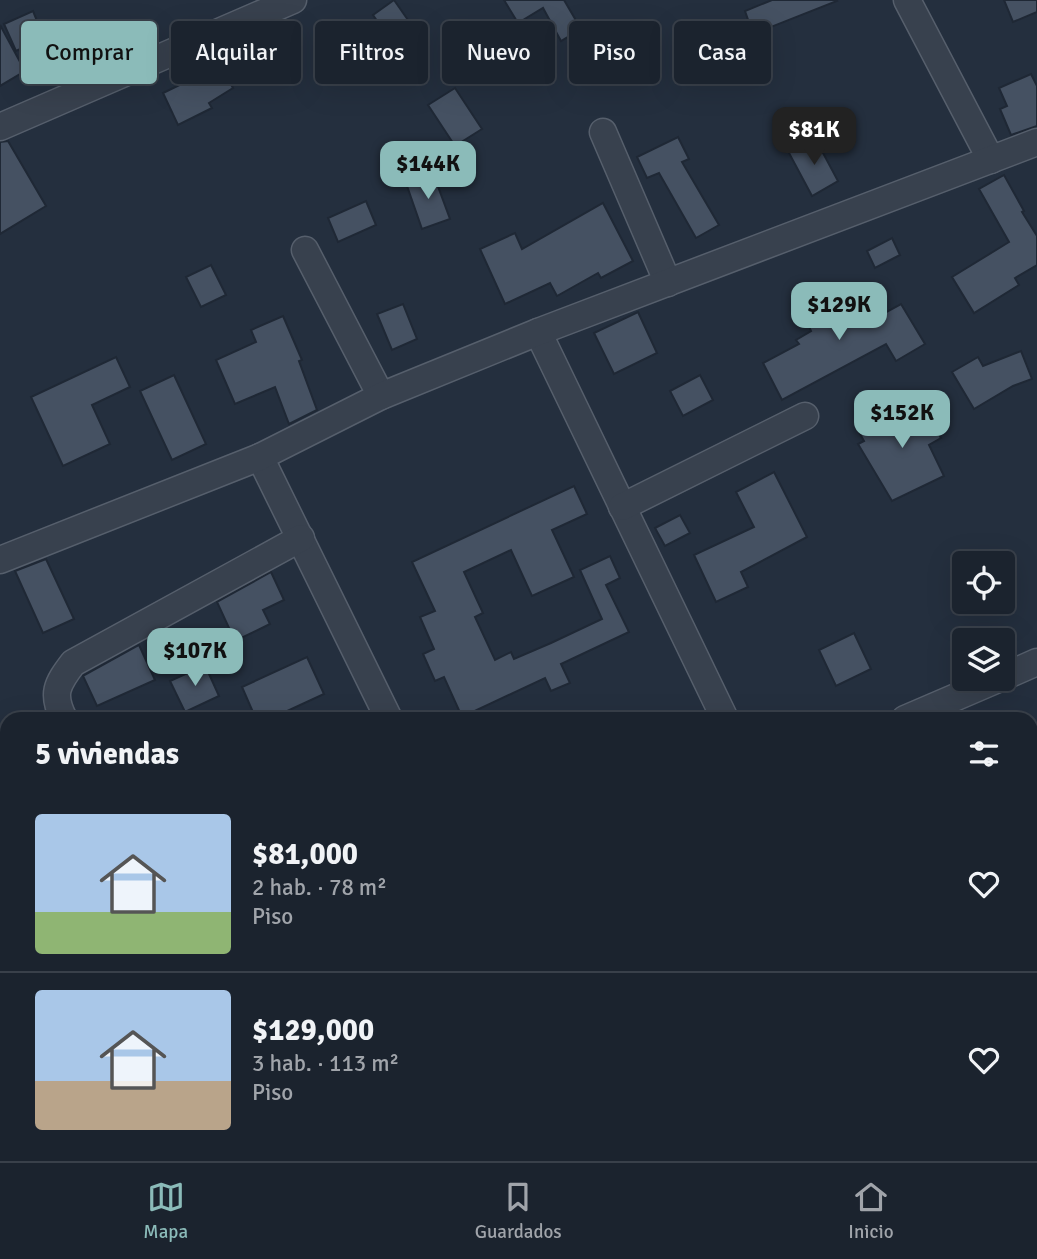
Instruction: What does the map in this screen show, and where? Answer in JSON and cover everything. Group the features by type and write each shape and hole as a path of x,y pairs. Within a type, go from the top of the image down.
{"street":[{"path":"0,127 293,0"},
{"path":"907,0 990,160"},
{"path":"603,132 668,283"},
{"path":"0,560 260,457 382,396 538,332 1037,142"},
{"path":"305,250 382,396"},
{"path":"538,332 722,712"},
{"path":"622,506 805,416"},
{"path":"260,457 386,712"},
{"path":"60,712 57,705 58,682 73,663 302,538"},
{"path":"1015,672 1037,662"},
{"path":"921,712 970,691"}],"building":[{"path":"394,0 409,21 377,21 373,15"},
{"path":"504,0 564,0 576,21 569,21 569,36 561,41 555,30 555,21 550,21 543,8 517,21"},
{"path":"772,0 837,1 771,27 771,21 748,21 745,11"},
{"path":"1004,0 1037,0 1037,12 1013,22"},
{"path":"33,11 37,21 21,21 21,49 16,51 4,24"},
{"path":"0,25 21,64 21,73 0,86"},
{"path":"1031,74 1037,86 1037,126 1011,135 1000,109 1007,106 999,88"},
{"path":"181,84 231,84 233,88 209,103 212,108 178,125 163,93"},
{"path":"455,88 482,129 455,146 428,105"},
{"path":"678,137 689,159 682,162 719,225 696,238 659,173 647,178 637,157"},
{"path":"815,138 838,181 812,196 789,153"},
{"path":"8,141 46,206 0,234 0,142"},
{"path":"433,173 450,219 422,229 406,183"},
{"path":"1004,175 1037,236 1037,265 1015,278 1019,285 974,313 952,277 1009,242 979,189"},
{"path":"366,201 376,225 338,242 328,218"},
{"path":"603,203 633,261 601,278 598,273 557,296 550,283 505,304 480,249 515,233 522,249"},
{"path":"892,238 900,255 875,268 867,251"},
{"path":"211,265 226,295 201,307 186,277"},
{"path":"832,287 844,314 863,303 872,320 901,304 925,344 896,361 886,344 782,400 763,363 799,344 796,340 811,331 798,301"},
{"path":"403,304 417,339 392,350 377,314"},
{"path":"638,312 657,353 614,374 594,333"},
{"path":"283,316 302,360 299,361 317,410 289,424 275,387 235,404 216,360 256,342 251,330"},
{"path":"1021,351 1032,379 1013,386 974,409 952,372 978,357 983,366"},
{"path":"116,357 130,387 92,405 110,444 63,466 31,397"},
{"path":"174,375 206,444 172,460 140,391"},
{"path":"700,375 713,400 683,416 670,391"},
{"path":"913,400 918,408 921,406 941,438 929,445 944,476 892,501 858,444 864,441 859,432"},
{"path":"774,472 807,537 741,572 748,587 716,602 694,555 754,527 736,492"},
{"path":"574,486 587,514 552,530 574,577 532,596 511,550 464,572 483,613 475,617 495,660 511,652 514,659 551,643 602,619 580,570 610,556 620,578 606,585 629,632 561,664 570,683 551,691 545,678 473,712 460,712 444,677 435,681 423,654 434,649 420,617 435,611 412,562"},
{"path":"680,515 690,533 665,546 655,528"},
{"path":"46,559 74,619 43,633 15,571"},
{"path":"271,572 284,600 263,610 270,624 235,641 217,602"},
{"path":"854,633 871,669 836,686 819,650"},
{"path":"139,645 155,680 97,706 83,676"},
{"path":"307,657 324,694 285,712 253,712 242,687"},
{"path":"205,665 219,696 185,712 170,681"}]}
